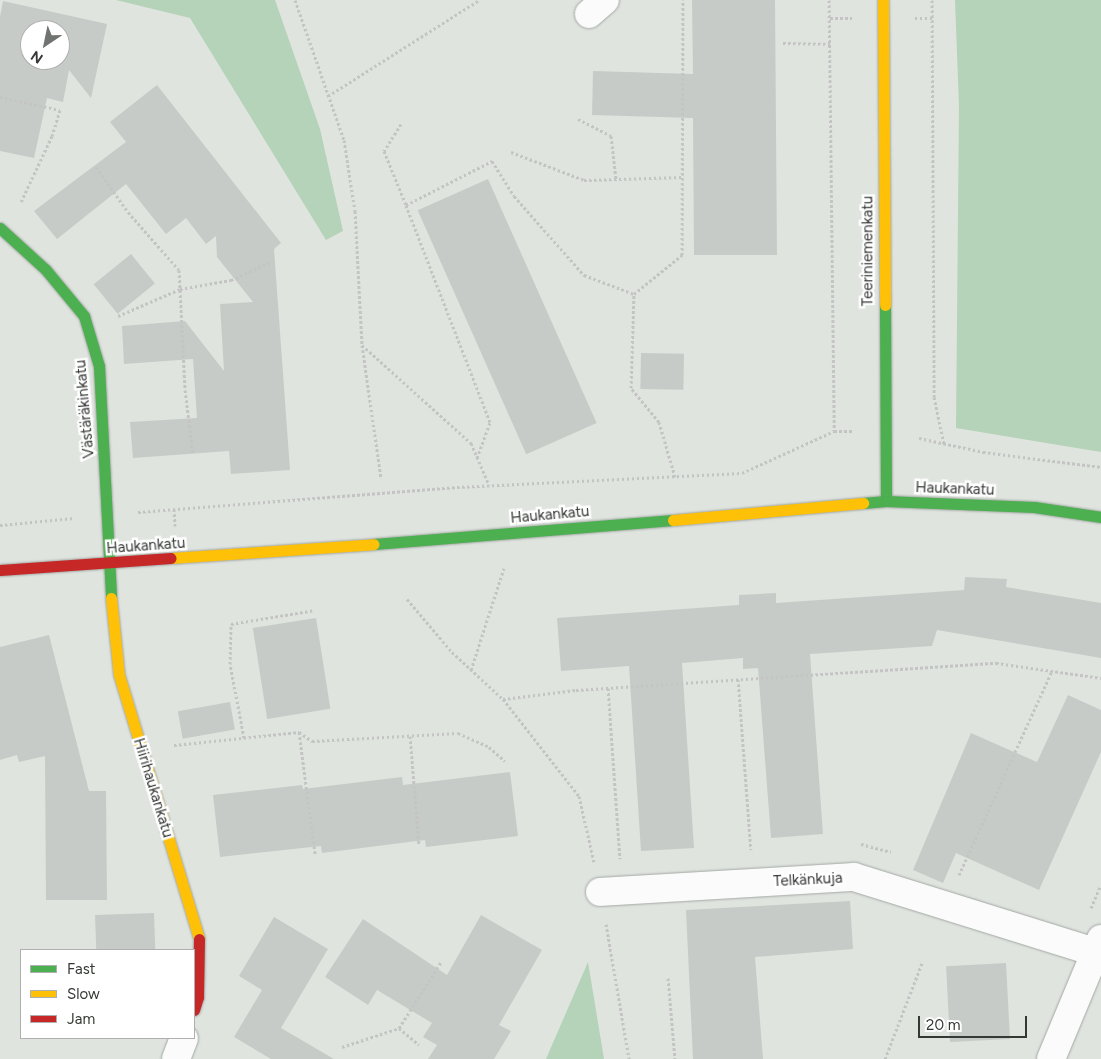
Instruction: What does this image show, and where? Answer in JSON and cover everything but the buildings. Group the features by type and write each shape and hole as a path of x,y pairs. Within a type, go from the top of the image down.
{"street":[{"name":"Teeriniemenkatu","path":"882,0 886,501"},
{"name":"Västäräkinkatu","path":"0,228 46,270 84,316 99,366 110,563"},
{"name":"Haukankatu","path":"0,570 110,563 886,501 1034,507 1101,517"},
{"name":"Hiirihaukankatu","path":"110,563 119,676 198,932 198,997 195,1007"},
{"name":"Telkänkuja","path":"600,892 854,877 945,905 1098,945"},
{"path":"1051,1059 1098,945"},
{"path":"176,1059 184,1039"}],"path":[{"path":"295,0 344,140 355,211 362,345 381,478"},
{"path":"328,96 479,0"},
{"path":"675,477 659,422 631,388 634,294 682,255 683,0"},
{"path":"829,0 834,431"},
{"path":"932,0 934,396 944,444"},
{"path":"782,43 830,44"},
{"path":"0,97 60,110 52,136 18,210"},
{"path":"578,119 611,136 616,179"},
{"path":"401,124 384,151 490,422 477,458"},
{"path":"511,152 584,180 682,177"},
{"path":"406,205 492,161 514,196 584,275 634,294"},
{"path":"96,167 128,212 179,270 185,390 193,454"},
{"path":"110,320 180,289 231,280 270,263"},
{"path":"362,345 470,443 489,485"},
{"path":"0,525 107,514 489,485 742,473 834,431 884,431 944,444 1101,468"},
{"path":"470,670 505,565"},
{"path":"407,599 470,670 503,699 580,796 600,892 629,1059"},
{"path":"244,738 230,664 231,624 315,610"},
{"path":"503,699 608,688 996,663 1101,678"},
{"path":"945,905 1052,671"},
{"path":"738,679 751,850"},
{"path":"608,688 620,862"},
{"path":"141,748 299,732 312,741 458,733 489,747 505,761"},
{"path":"299,732 315,854"},
{"path":"410,736 419,845"},
{"path":"342,1047 399,1028 441,962"},
{"path":"885,1059 922,963"},
{"path":"668,978 675,1059"},
{"path":"399,1028 420,1045"}],"green space":[{"path":"116,0 275,0 320,129 343,231 326,240 190,18"},
{"path":"955,0 1101,0 1101,452 956,428 959,106"},
{"path":"588,962 604,1059 546,1059"}],"traffic: fast":[{"path":"0,228 46,270 84,316 99,366 111,598"},
{"path":"885,305 886,501"},
{"path":"863,503 886,501 1034,507 1101,517"},
{"path":"374,544 673,520"}],"traffic: slow":[{"path":"883,0 885,305"},
{"path":"673,520 863,503"},
{"path":"171,558 374,544"},
{"path":"111,598 119,675 199,939"}],"traffic: jam":[{"path":"0,570 171,558"},
{"path":"195,1007 198,997 199,939"}]}
